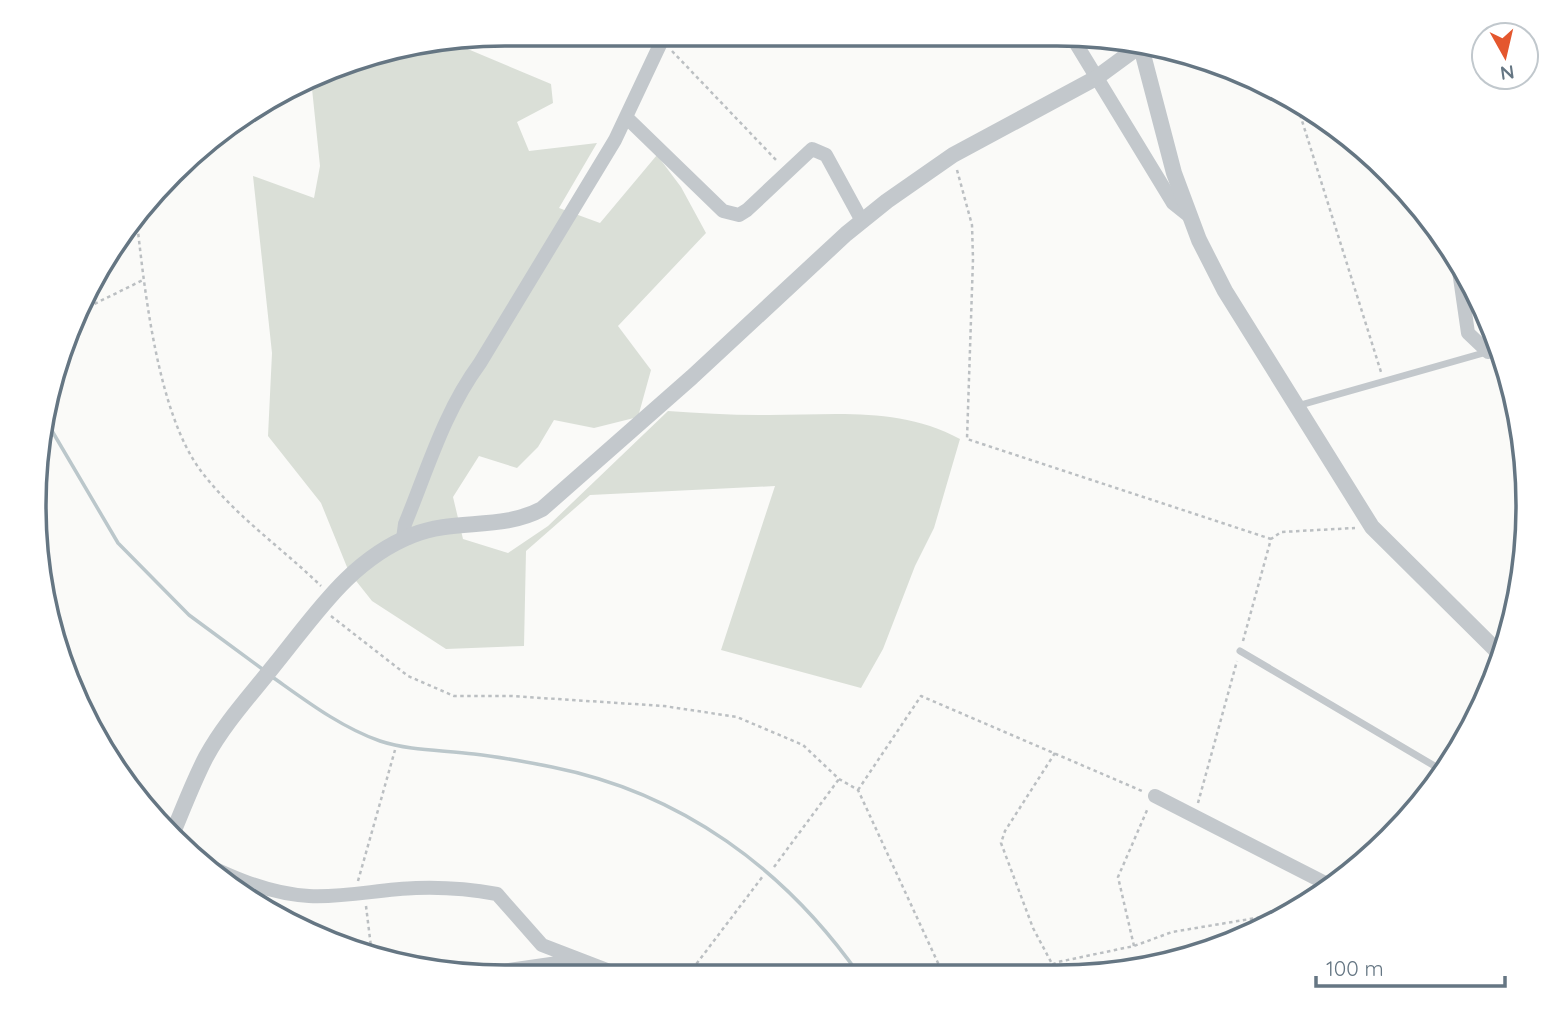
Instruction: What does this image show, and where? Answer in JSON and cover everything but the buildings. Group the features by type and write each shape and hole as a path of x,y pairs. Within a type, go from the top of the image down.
{"street":[{"path":"403,539 405,524 443,422 458,392 568,220 626,117 660,46"},
{"path":"1077,46 1173,203 1188,215"},
{"path":"176,826 223,729 324,602 357,568 403,539 447,527 500,524 527,517 542,509 692,377 862,221 953,155 1096,78 1131,52"},
{"path":"1143,54 1174,173 1188,215 1225,291 1372,527 1493,647"},
{"path":"626,117 723,211 739,215 813,149 825,155 862,221"},
{"path":"1462,291 1468,332 1486,345"},
{"path":"1155,796 1321,881"},
{"path":"237,878 270,890 308,896 361,895 415,888 496,894 542,944 593,965"},
{"path":"545,965 580,960"}],"lane":[{"path":"1296,406 1488,351"},
{"path":"1240,651 1434,766"}],"path":[{"path":"672,46 788,172"},
{"path":"1301,116 1384,382"},
{"path":"953,155 972,225 974,259 967,439 1271,539"},
{"path":"138,229 159,361 182,443 201,472 241,516 306,571 324,602 408,676 454,696 511,696 664,706 737,717 803,745 839,779 858,790 939,965"},
{"path":"91,305 144,280"},
{"path":"1194,816 1271,539 1281,531 1372,527"},
{"path":"858,790 920,696 1155,796 1118,877 1133,946"},
{"path":"370,945 358,881 395,750"},
{"path":"1055,753 1002,839 1010,871 1033,928 1053,964 1133,946 1200,926 1262,917"},
{"path":"774,867 839,779"},
{"path":"696,965 763,876"}],"shaded area":[{"path":"463,47 551,84 553,103 517,122 529,151 597,143 559,208 600,223 657,155 681,187 706,233 618,326 651,370 638,417 594,428 554,420 538,447 517,468 479,456 453,497 463,539 508,553 548,526 668,411 887,417 936,428 960,439 934,528 915,566 883,649 861,688 721,650 775,486 590,495 526,551 524,646 446,649 372,601 349,572 321,503 268,436 272,353 253,176 314,198 320,166 312,89 386,61"}],"waterway":[{"path":"52,430 118,543 189,615 265,671"},
{"path":"271,676 337,721 380,741 403,747 484,755 552,767 599,779 687,816 727,841 764,870 799,902 852,965"}]}
